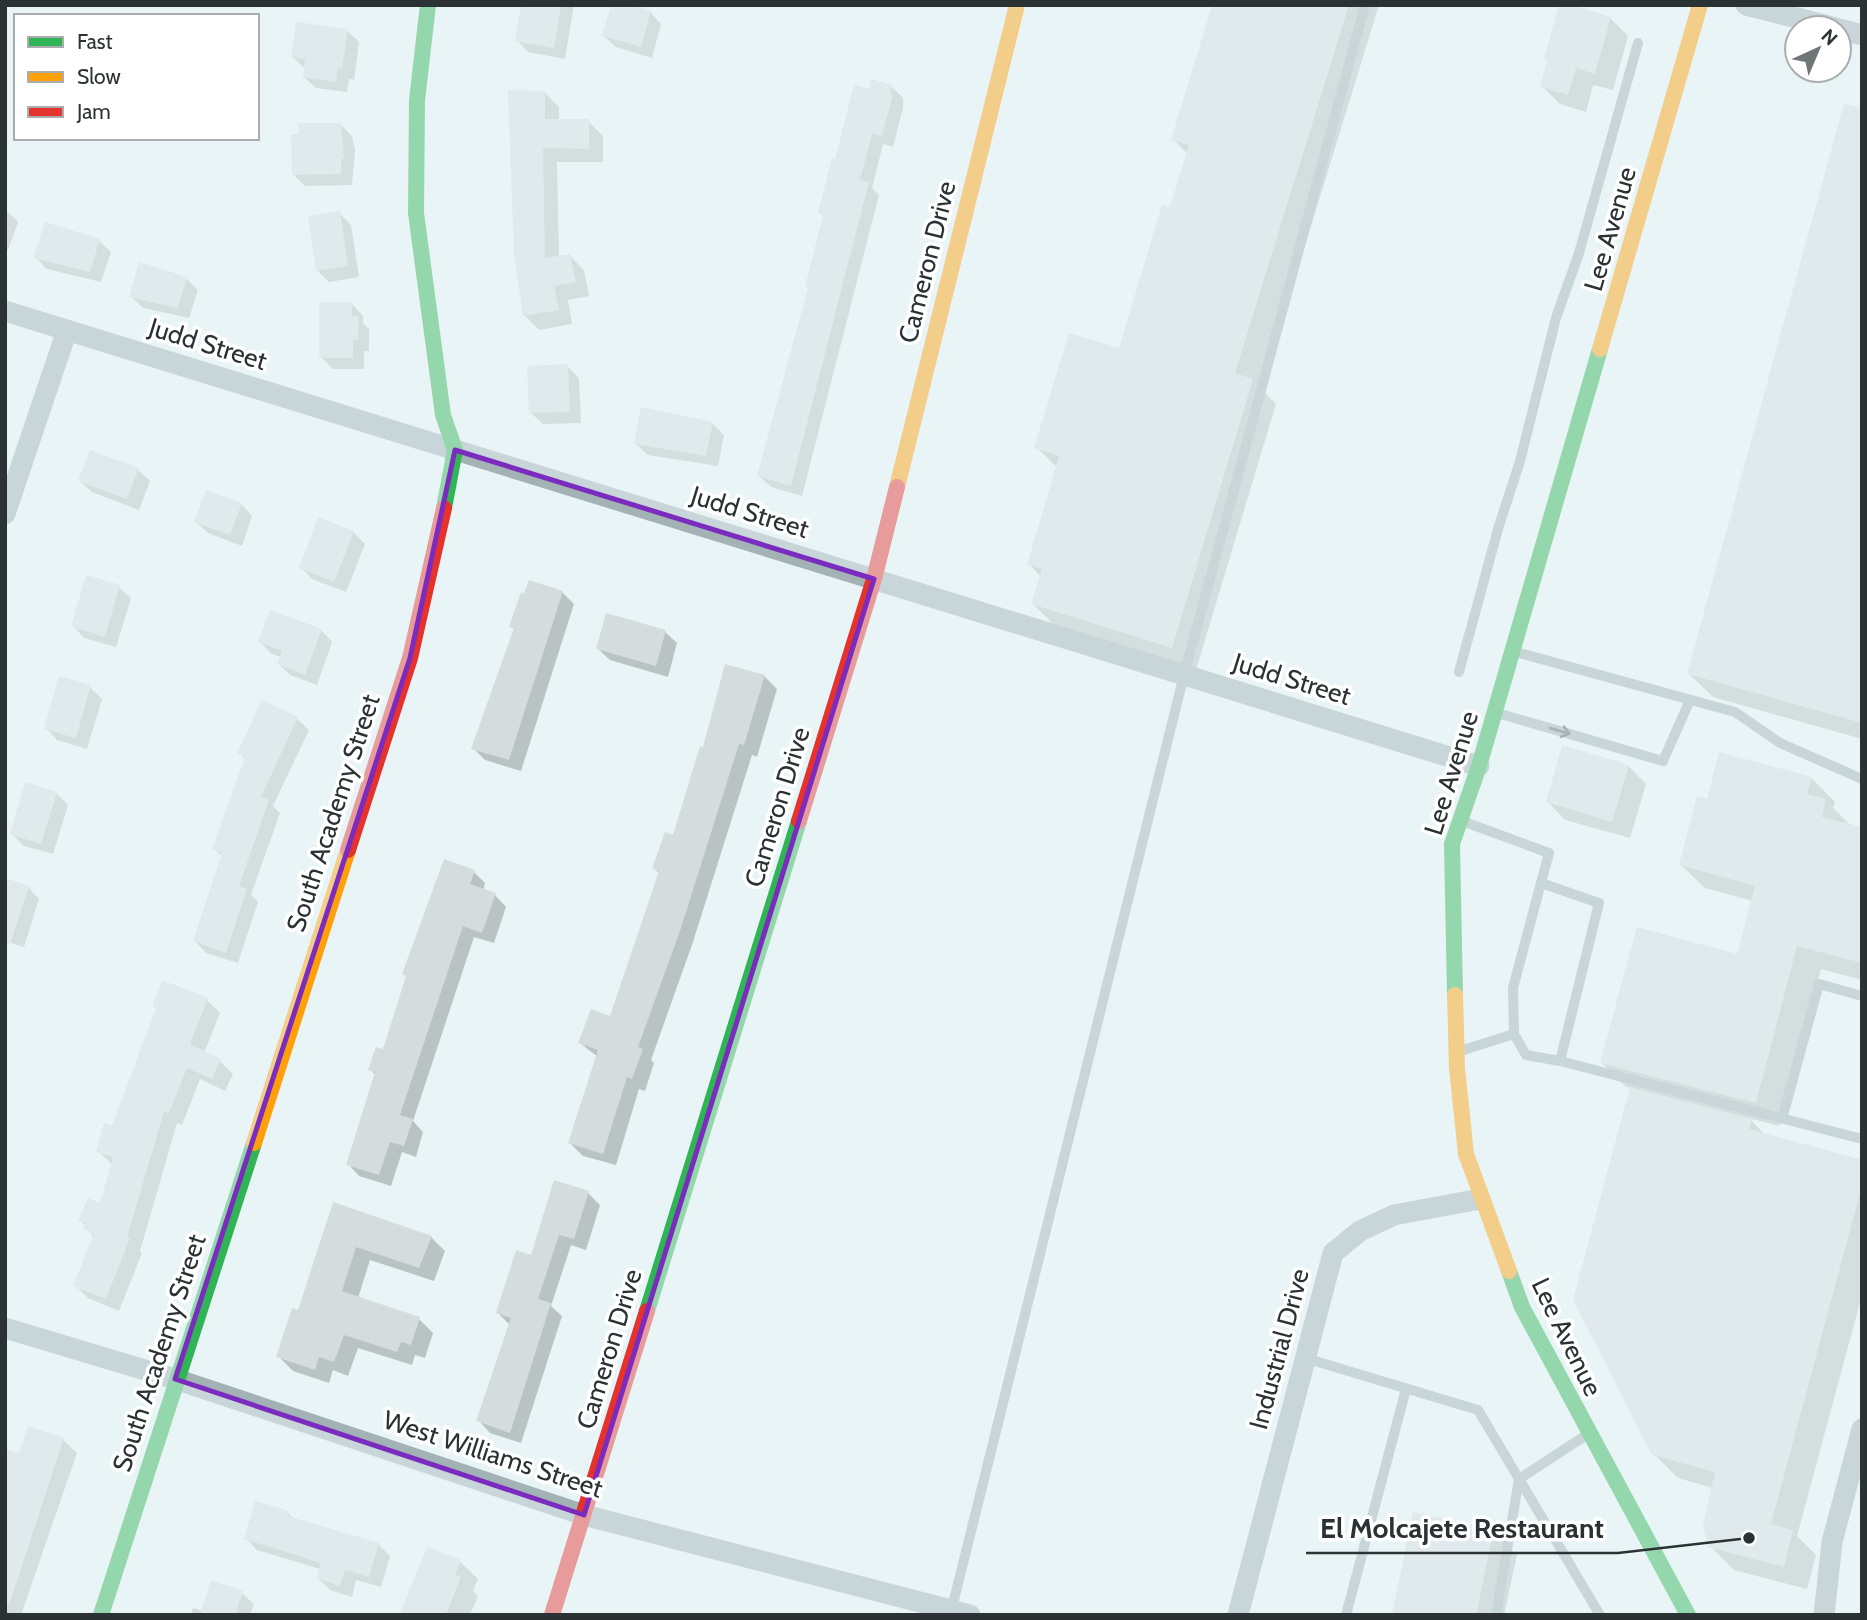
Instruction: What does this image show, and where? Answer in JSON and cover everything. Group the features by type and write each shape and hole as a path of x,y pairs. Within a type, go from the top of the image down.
{"street":[{"name":"South Academy Street","path":"101,1615 410,658 435,559 455,450 443,415 416,213 417,100 428,5"},
{"name":"Cameron Drive","path":"552,1615 874,579 1017,5"},
{"name":"Lee Avenue","path":"1688,1615 1588,1434 1522,1307 1480,1199 1466,1154 1457,1052 1452,844 1479,766 1700,5"},
{"path":"1746,5 1783,14"},
{"name":"Judd Street","path":"5,311 1479,766"},
{"path":"5,514 67,330"},
{"name":"Industrial Drive","path":"1238,1615 1332,1253 1360,1231 1394,1215 1480,1199"},
{"name":"West Williams Street","path":"5,1328 176,1379 584,1515 957,1613"},
{"path":"1824,1615 1832,1542 1862,1429"}],"lane":[{"path":"957,1613 1184,675 1365,5"},
{"path":"1459,672 1498,529 1520,461 1556,318 1579,253 1638,43"},
{"path":"1512,651 1735,712 1780,743 1862,779"},
{"path":"1494,713 1663,761 1690,700"},
{"path":"1460,820 1549,853 1513,988 1514,1034 1526,1055 1560,1061 1862,1139"},
{"path":"1541,883 1599,903 1560,1061"},
{"path":"1783,1118 1819,984 1862,996"},
{"path":"1457,1052 1514,1034"},
{"path":"1305,1358 1478,1410 1600,1615"},
{"path":"1346,1615 1406,1389"},
{"path":"1496,1615 1519,1479 1588,1434"}],"highlighted area":[{"path":"455,450 874,579 584,1515 175,1379 410,658"}],"building":[{"path":"521,5 561,5 554,48 515,41"},
{"path":"611,5 632,5 651,11 641,47 602,36"},
{"path":"1212,5 1349,5 1235,373 1253,379 1172,648 1031,604 1042,569 1027,565 1059,456 1034,448 1069,333 1119,348 1162,205 1170,207 1189,145 1171,140"},
{"path":"1559,5 1572,5 1611,17 1595,74 1576,68 1568,95 1540,87 1547,60 1544,59"},
{"path":"296,22 348,29 342,69 338,68 336,82 303,77 305,59 291,57"},
{"path":"871,79 892,85 890,94 893,94 882,136 872,134 860,180 869,182 791,486 757,476 808,288 805,287 823,215 818,213 832,158 835,159 854,85 869,89"},
{"path":"508,90 545,91 545,119 589,119 589,149 543,148 545,258 570,254 576,282 554,286 559,310 523,316 514,254"},
{"path":"1844,104 1862,108 1862,723 1687,674"},
{"path":"298,123 341,123 344,159 341,159 341,174 292,175 291,134 298,134"},
{"path":"340,211 348,266 316,271 308,216"},
{"path":"45,222 100,239 90,272 33,258"},
{"path":"139,262 187,277 178,308 129,297"},
{"path":"319,302 352,302 352,316 359,316 358,340 353,340 353,358 319,358"},
{"path":"568,364 570,412 529,413 527,366"},
{"path":"641,407 713,422 706,456 634,444"},
{"path":"90,450 139,468 127,499 78,481"},
{"path":"206,490 242,503 230,535 194,522"},
{"path":"318,517 354,531 334,582 299,568"},
{"path":"86,575 120,585 105,637 71,627"},
{"path":"529,580 563,591 509,760 471,749 514,628 509,627 521,592 524,594"},
{"path":"270,610 322,629 305,675 277,664 282,651 258,642"},
{"path":"606,613 666,630 656,666 596,649"},
{"path":"725,664 765,675 744,745 739,744 681,928 638,1047 643,1049 632,1079 627,1077 603,1154 568,1143 598,1050 578,1043 591,1009 610,1016 659,871 652,868 665,832 673,835 700,746 703,747"},
{"path":"59,676 91,685 76,738 44,729"},
{"path":"262,700 298,717 261,797 269,800 239,886 247,889 226,953 193,941 222,853 212,849 245,757 237,754"},
{"path":"1562,745 1629,765 1612,822 1546,802"},
{"path":"1719,752 1812,777 1807,794 1826,799 1822,817 1862,827 1862,963 1797,946 1756,1103 1600,1063 1637,927 1737,954 1755,886 1679,865 1697,796 1707,799"},
{"path":"25,782 57,792 41,844 10,834"},
{"path":"444,859 475,870 470,884 496,893 482,933 463,926 400,1115 413,1119 404,1146 390,1142 379,1175 346,1165 375,1072 368,1070 376,1047 383,1049 406,976 402,974"},
{"path":"5,878 29,886 10,945 5,944"},
{"path":"162,980 208,998 190,1044 221,1059 212,1079 187,1068 169,1113 164,1112 127,1237 130,1238 106,1299 73,1286 94,1234 83,1229 85,1223 78,1221 88,1198 100,1203 113,1157 96,1152 104,1123 112,1126 156,1008 152,1007"},
{"path":"1630,1087 1752,1119 1749,1129 1862,1160 1862,1186 1771,1524 1793,1530 1784,1567 1708,1547 1703,1525 1715,1472 1652,1455 1573,1300"},
{"path":"554,1180 589,1191 574,1239 559,1235 538,1299 551,1303 510,1433 476,1421 511,1318 496,1313 516,1250 531,1255"},
{"path":"333,1202 432,1236 419,1268 356,1247 342,1291 420,1317 411,1345 401,1342 397,1352 344,1335 334,1362 319,1357 315,1370 276,1357 292,1308 298,1310"},
{"path":"28,1426 64,1438 9,1605 5,1604 5,1449 19,1453"},
{"path":"255,1501 289,1511 288,1516 379,1543 369,1577 345,1570 340,1586 316,1578 321,1563 244,1539"},
{"path":"1413,1512 1494,1529 1476,1615 1392,1615"},
{"path":"427,1547 461,1560 455,1575 461,1577 446,1615 399,1615"},
{"path":"211,1580 243,1591 235,1615 200,1615"}],"traffic: fast":[{"path":"428,5 417,100 416,213 443,415 455,450 444,508"},
{"path":"1455,995 1452,844 1479,766 1600,349"},
{"path":"647,1311 799,821"},
{"path":"101,1615 254,1143"},
{"path":"1509,1271 1522,1307 1688,1615"}],"traffic: slow":[{"path":"897,487 1017,5"},
{"path":"1600,349 1700,5"},
{"path":"254,1143 348,850"},
{"path":"1455,995 1457,1068 1466,1154 1509,1271"}],"traffic: jam":[{"path":"799,821 874,579 897,487"},
{"path":"348,850 410,658 444,508"},
{"path":"552,1615 647,1311"}],"place":[{"name":"El Molcajete Restaurant","path":"1749,1538"}]}
